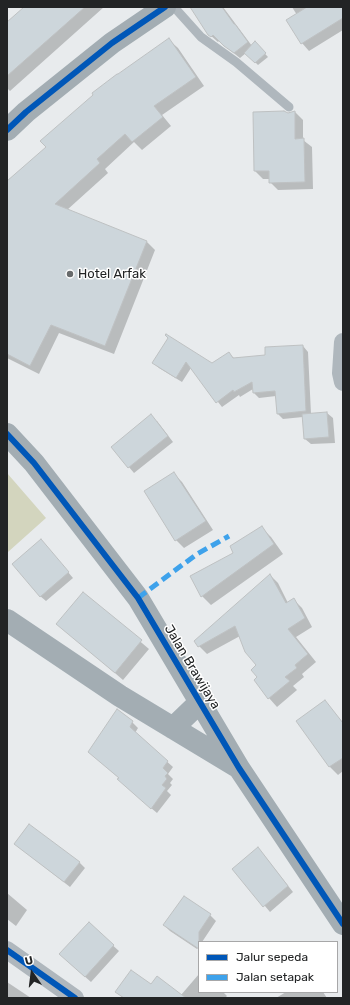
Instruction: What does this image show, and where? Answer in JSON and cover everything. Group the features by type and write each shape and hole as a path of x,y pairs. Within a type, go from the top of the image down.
{"street":[{"path":"7,130 26,112 112,43 165,7"},
{"path":"343,342 340,373 343,382"},
{"name":"Jalan Brawijaya","path":"7,434 34,463 138,598 239,768 343,924"},
{"name":"Jalan Brawijaya","path":"7,620 120,696 239,768"},
{"path":"173,728 200,702"},
{"path":"7,950 75,998"}],"lane":[{"path":"174,7 201,37 236,62 289,107"}],"green space":[{"path":"7,473 46,518 8,552 7,551"}],"building":[{"path":"24,7 85,7 7,76 7,22"},
{"path":"190,7 222,7 248,42 234,53 213,35 211,37 208,35"},
{"path":"307,7 343,7 343,18 301,44 286,20"},
{"path":"169,38 196,77 154,106 163,117 132,142 125,134 97,159 100,163 55,204 147,241 105,346 51,325 30,366 7,354 7,181 46,147 40,141 93,95 92,93"},
{"path":"255,41 266,53 255,63 244,53"},
{"path":"284,111 288,113 295,111 295,139 304,138 305,182 269,183 269,171 254,171 253,112"},
{"path":"166,334 212,363 229,352 233,358 265,355 265,347 303,345 306,411 277,414 275,391 253,393 252,382 234,392 233,390 216,403 186,362 176,378 152,363 168,338 165,335"},
{"path":"327,412 329,437 304,439 302,414"},
{"path":"151,414 168,436 128,468 111,447"},
{"path":"174,472 206,521 175,541 144,491"},
{"path":"262,526 274,544 201,597 190,576 233,553 230,546"},
{"path":"41,539 69,572 40,597 12,564"},
{"path":"270,574 286,603 294,598 305,618 288,629 308,654 295,665 297,668 285,677 290,681 268,699 254,680 257,677 251,670 256,665 245,652 235,626 198,647 194,641"},
{"path":"83,592 142,640 115,673 56,624"},
{"path":"325,700 343,723 343,758 329,767 296,721"},
{"path":"117,709 133,721 130,727 168,761 163,768 168,773 165,776 167,779 162,785 166,788 151,809 117,779 119,778 88,752"},
{"path":"29,824 80,862 64,882 14,844"},
{"path":"258,847 288,886 263,907 232,869"},
{"path":"184,896 211,914 199,932 198,948 163,925"},
{"path":"89,922 114,945 85,977 59,954"},
{"path":"131,970 151,984 157,976 186,998 124,998 115,992"}],"marked path":[{"path":"138,598 197,554 229,536"}],"cycle path":[{"path":"7,130 26,112 112,43 165,7"},
{"path":"7,434 34,463 138,598 239,768 343,924"},
{"path":"7,950 75,998"}],"place":[{"name":"Hotel Arfak","path":"70,274"}]}
